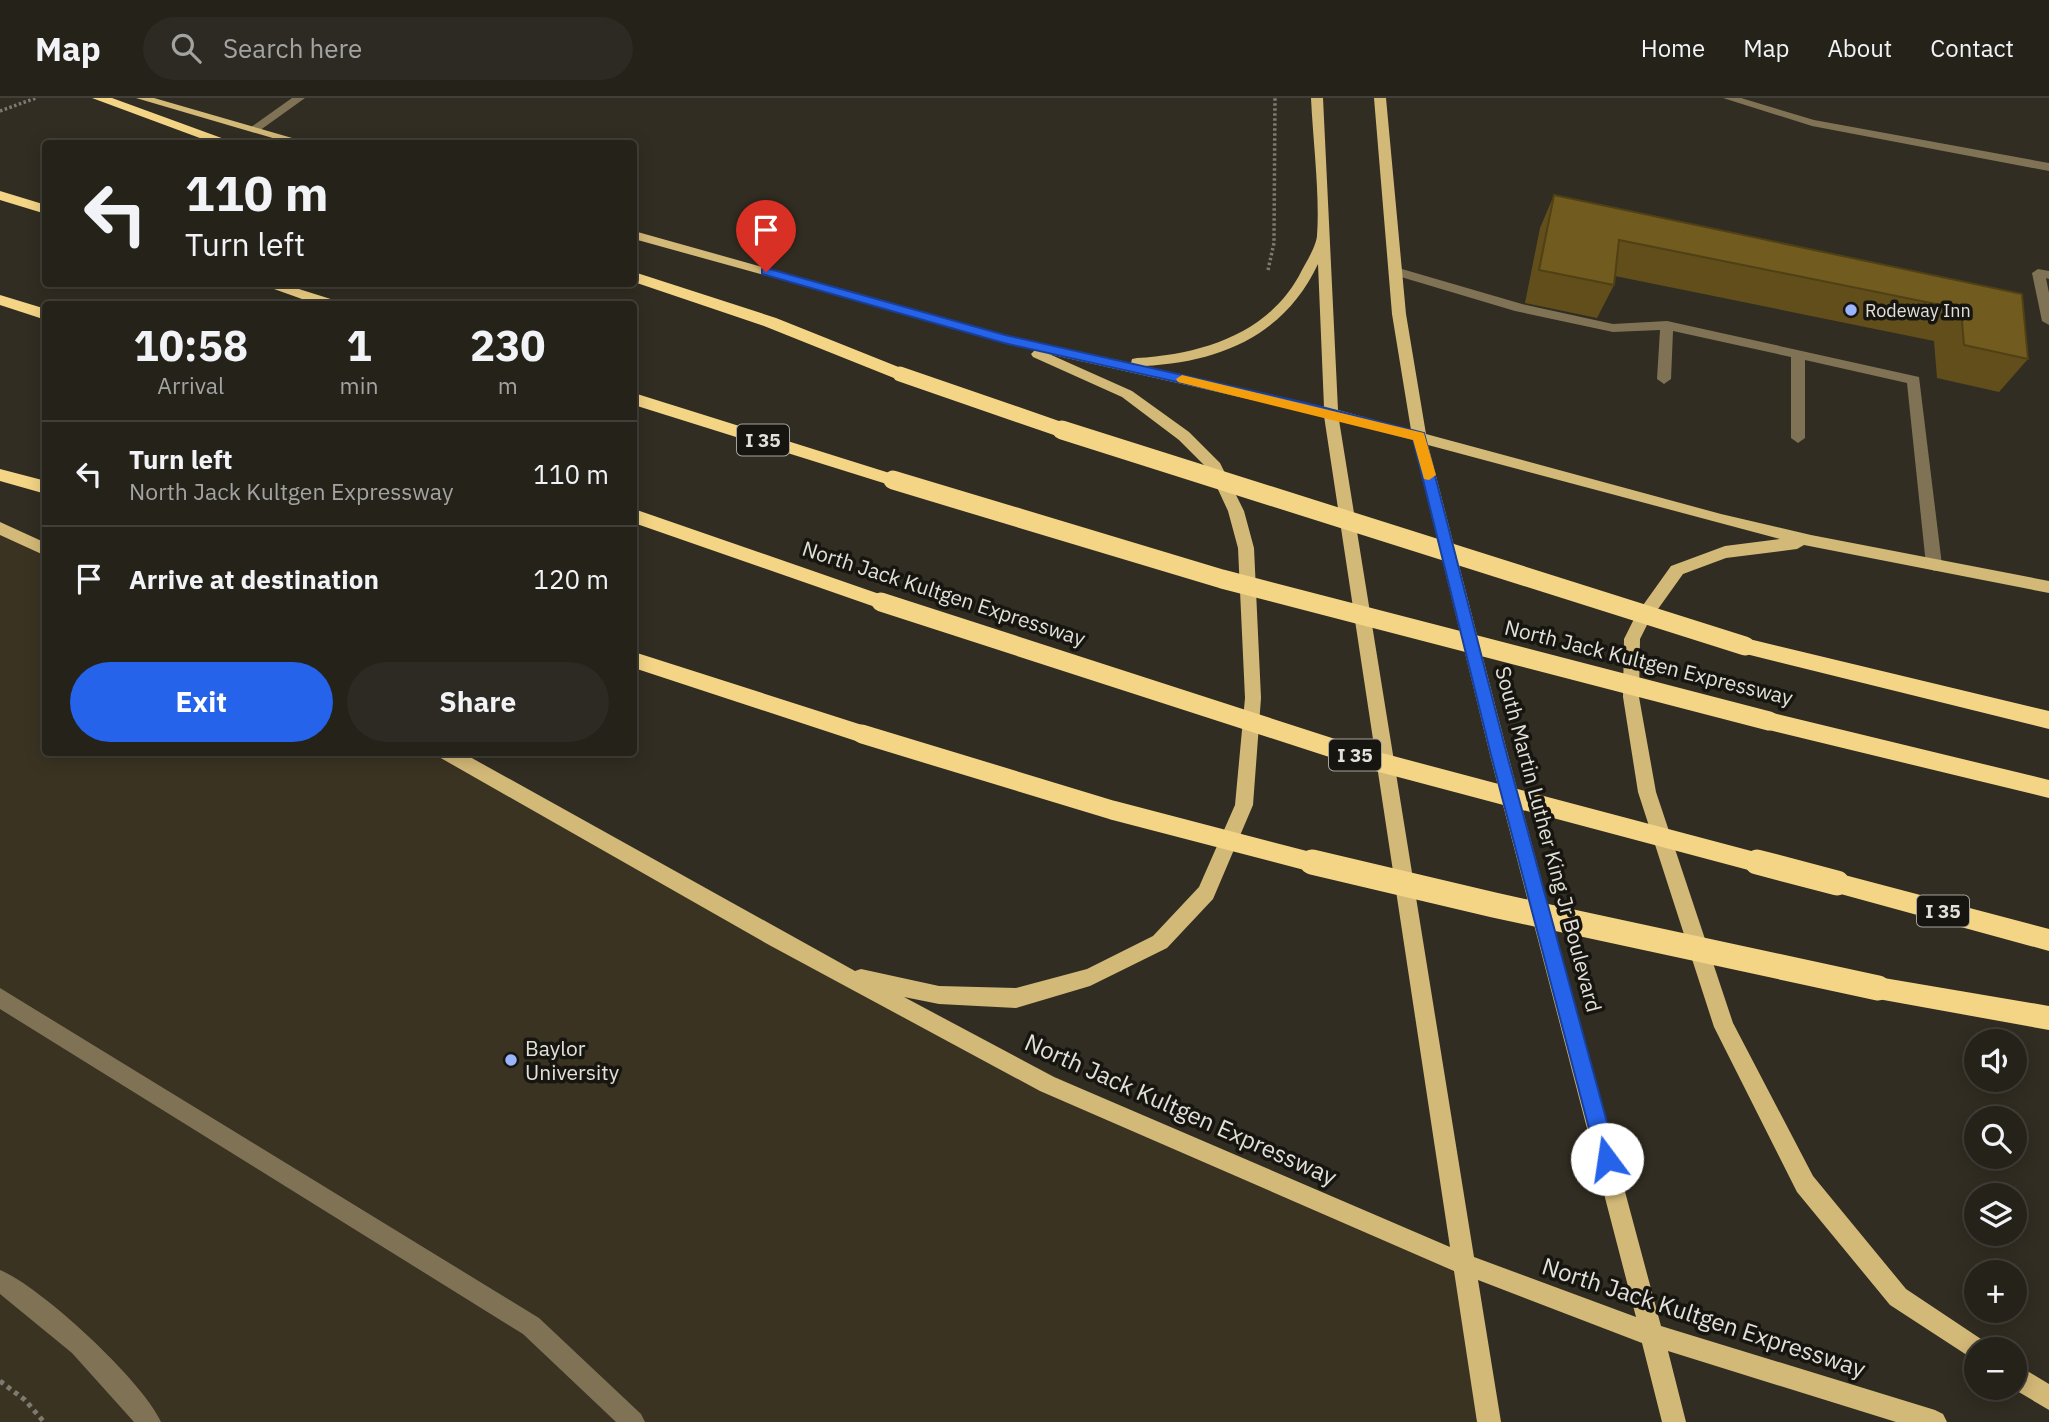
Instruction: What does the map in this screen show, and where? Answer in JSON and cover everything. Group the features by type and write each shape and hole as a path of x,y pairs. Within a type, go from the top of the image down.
{"highway":[{"path":"99,98 220,140"},
{"path":"0,195 42,209"},
{"path":"637,278 770,321 900,374 1052,427 1745,646 2049,720"},
{"path":"277,287 322,301"},
{"path":"0,300 42,314"},
{"name":"North Jack Kultgen Expressway","path":"637,400 1222,579 1769,721 2049,789"},
{"path":"0,475 42,487"},
{"name":"North Jack Kultgen Expressway","path":"637,517 881,602 1360,757 2049,940"},
{"path":"637,661 862,734 1099,806 1510,911 1878,988 2049,1018"}],"main road":[{"path":"142,98 294,140"},
{"path":"1317,98 1331,413 1467,1265 1489,1422"},
{"name":"South Martin Luther King Jr Boulevard","path":"1380,98 1395,271 1419,436 1499,755 1601,1134 1674,1422"},
{"path":"637,236 1004,339 1331,413 1708,517 1811,541 2049,587"},
{"path":"1113,363 1174,360 1213,348 1255,329 1288,303 1305,280 1322,240"},
{"path":"837,972 939,995 1016,998 1090,977 1160,942 1206,893 1244,805 1253,698 1246,548 1236,510 1215,467 1184,436 1127,394 1004,339"},
{"path":"0,528 42,548"},
{"path":"1811,541 1725,552 1677,570 1642,619 1632,639 1631,697 1647,792 1724,1027 1805,1184 1898,1297 1964,1341"},
{"name":"North Jack Kultgen Expressway","path":"453,756 837,972 1047,1084 1467,1265 1650,1334 1935,1422"},
{"path":"2027,1384 2049,1398"}],"lane":[{"path":"255,129 299,98"},
{"path":"1729,98 1812,123 2049,167"},
{"path":"1395,271 1520,308 1613,328 1667,325 1914,380 1934,565"},
{"path":"2049,275 2038,273 2049,321"},
{"path":"1664,379 1667,325"},
{"path":"1798,354 1798,438"},
{"path":"0,998 531,1326 632,1422"},
{"path":"0,1281 35,1303 116,1380 149,1422"}],"path":[{"path":"0,111 36,98"},
{"path":"1266,276 1274,243 1275,98"},
{"path":"0,1381 25,1400 44,1422"}],"shaded area":[{"name":"Baylor University","path":"0,529 42,549 42,756 441,756 778,940 1265,1179 1467,1265 1484,1422 0,1422"}],"building":[{"path":"1554,195 2022,294 2028,359 1964,345 1961,309 1619,240 1614,285 1539,270"}],"slow traffic":[{"path":"1182,379 1419,436 1429,475"}],"place":[{"name":"Rodeway Inn","path":"1851,310"},
{"name":"Baylor University","path":"511,1060"}],"route":[{"path":"766,272 1004,339 1306,407 1419,436 1499,755 1607,1159"}]}
